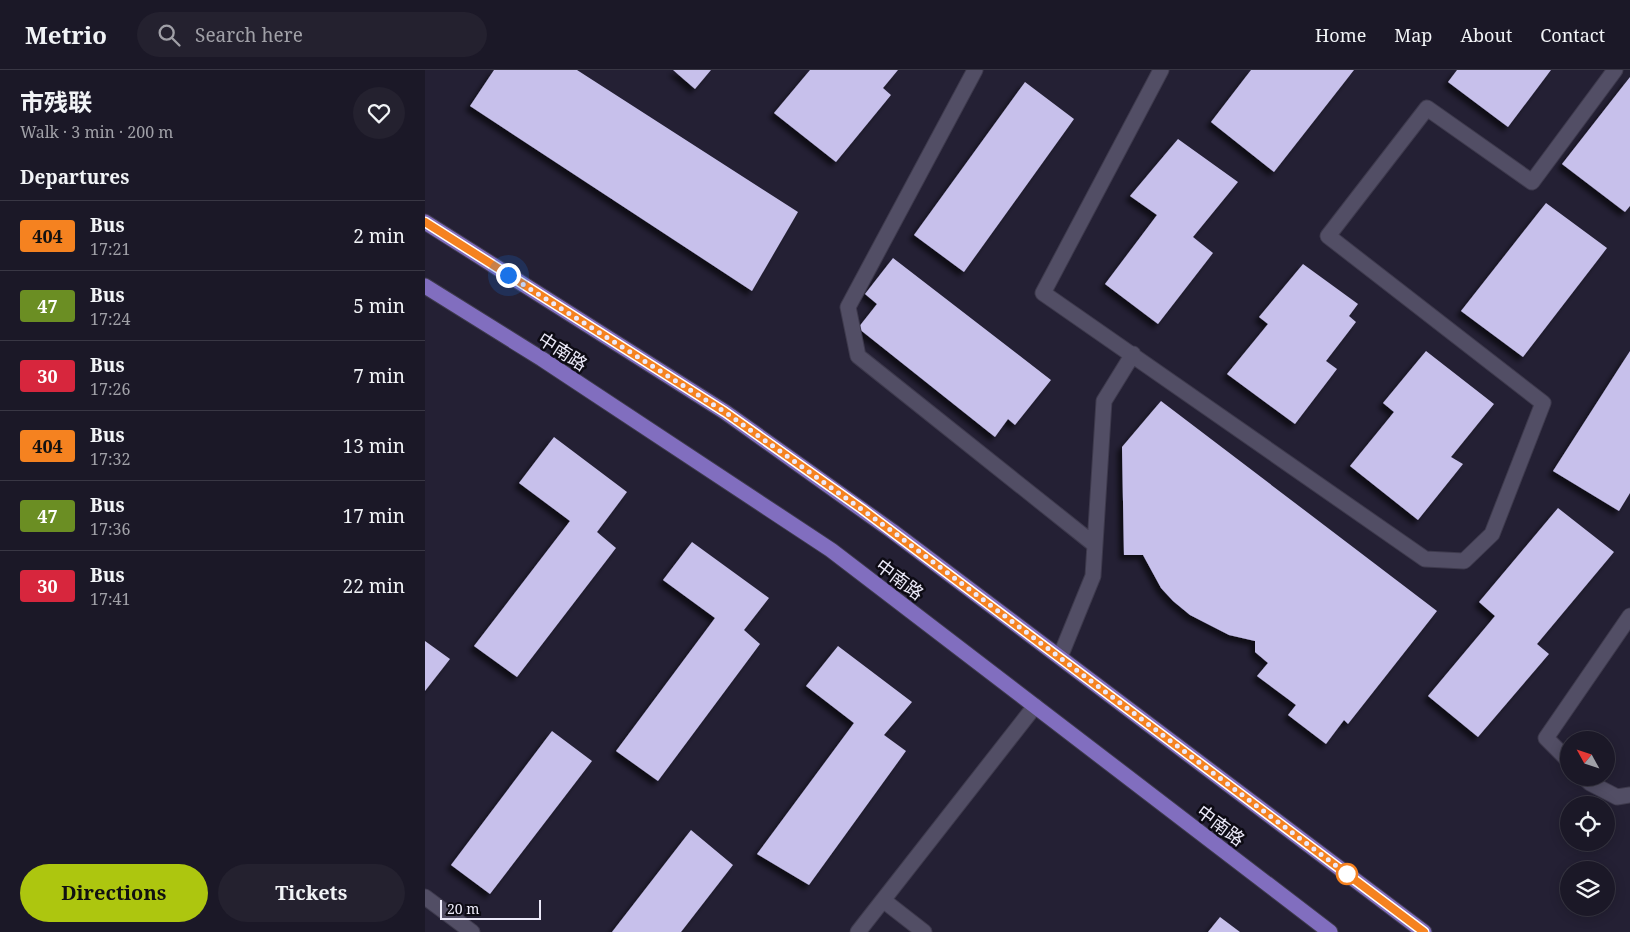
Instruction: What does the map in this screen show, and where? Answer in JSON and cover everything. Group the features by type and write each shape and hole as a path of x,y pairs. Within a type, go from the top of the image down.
{"main road":[{"path":"425,222 725,412 892,531 1424,932"},
{"name":"中南路","path":"425,286 542,359 831,550 1330,932"}],"street":[{"path":"975,70 848,307 858,356 1095,545"},
{"path":"1161,70 1043,293 1425,559 1464,561 1492,534 1543,403 1328,236 1427,108 1532,182 1615,70"},
{"path":"1060,657 1093,576 1104,401 1133,354"},
{"path":"1560,753 1546,738 1630,616"},
{"path":"858,932 1035,706"},
{"path":"1597,786 1617,797 1630,795"},
{"path":"425,897 472,932"},
{"path":"883,900 924,932"}],"building":[{"path":"494,70 577,70 798,212 752,291 470,106"},
{"path":"673,70 711,70 695,89"},
{"path":"810,70 898,70 883,88 891,95 836,162 774,113"},
{"path":"1251,70 1354,70 1274,172 1211,122"},
{"path":"1457,70 1551,70 1508,127 1448,82"},
{"path":"1630,77 1630,206 1625,212 1562,164"},
{"path":"1025,82 1074,119 964,272 914,235"},
{"path":"1178,139 1238,182 1193,237 1213,253 1158,324 1105,284 1157,215 1130,196"},
{"path":"1546,203 1607,248 1523,357 1461,311"},
{"path":"893,258 1051,380 1015,425 1008,419 995,437 858,328 877,304 865,294"},
{"path":"1303,264 1358,304 1349,316 1356,322 1326,361 1337,369 1295,424 1227,374 1268,324 1259,317"},
{"path":"1426,351 1494,404 1451,457 1463,464 1418,520 1350,466 1394,412 1383,403"},
{"path":"1630,351 1630,493 1619,511 1553,471"},
{"path":"1161,401 1437,611 1348,724 1344,720 1326,744 1288,715 1296,705 1257,676 1268,663 1255,652 1255,641 1229,635 1190,615 1161,588 1143,555 1124,555 1122,447"},
{"path":"554,437 627,492 597,532 616,548 517,677 474,646 570,521 519,483"},
{"path":"1558,508 1614,552 1537,644 1549,654 1478,737 1428,696 1495,616 1479,602"},
{"path":"692,542 769,598 744,630 760,644 658,781 616,751 715,618 663,580"},
{"path":"425,641 450,659 425,691"},
{"path":"838,646 912,702 884,735 906,751 809,885 757,854 854,723 806,686"},
{"path":"552,731 592,761 490,894 451,865"},
{"path":"691,830 733,865 681,932 612,932"},
{"path":"1220,917 1240,932 1208,932"}],"bus line":[{"name":"404","path":"425,222 725,412 862,509 1424,932"}],"route":[{"path":"508,275 725,412 892,531 1347,874"}]}
